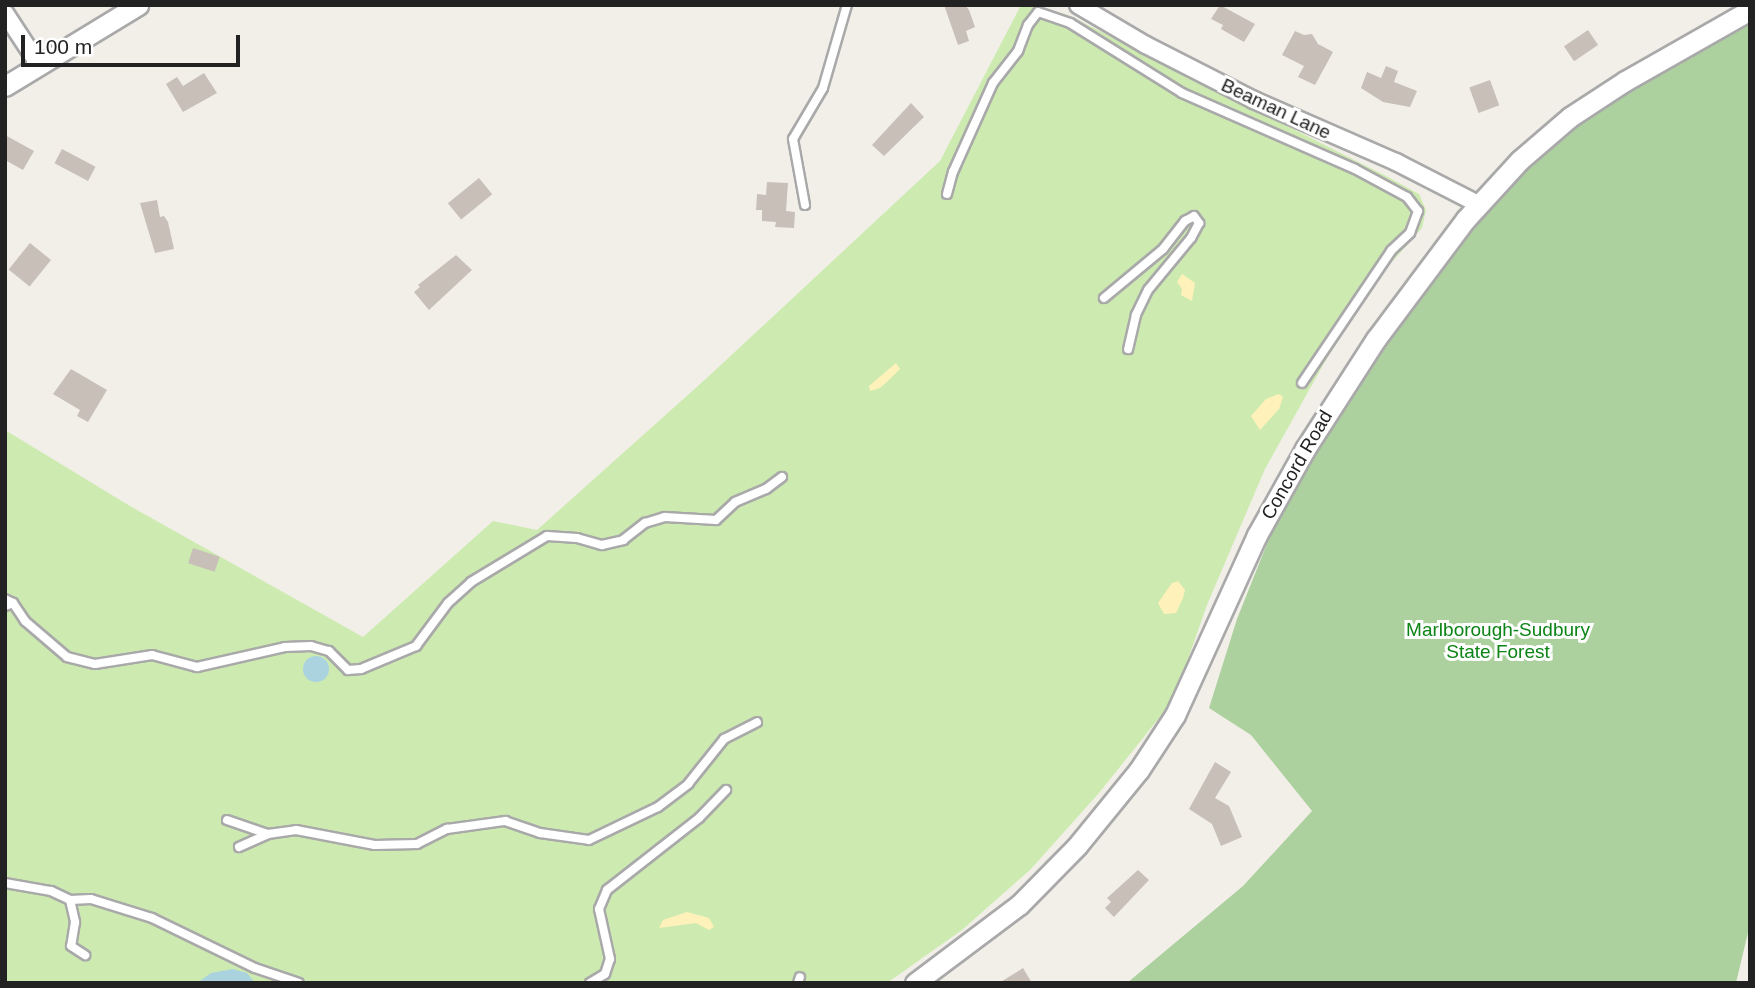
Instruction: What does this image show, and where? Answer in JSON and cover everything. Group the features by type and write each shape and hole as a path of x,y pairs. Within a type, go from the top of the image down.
{"street":[{"path":"5,86 138,5"},
{"name":"Beaman Lane","path":"1078,5 1146,46 1230,88 1396,162 1478,204"},
{"name":"Concord Road","path":"915,983 1019,905 1077,846 1139,770 1175,715 1257,535 1305,449 1408,294 1478,204 1520,160 1570,117 1625,81 1750,10"},
{"path":"5,13 39,65"}],"lane":[{"path":"805,205 793,139 823,88 847,5"},
{"path":"947,194 953,172 993,83 1018,51 1028,24 1038,12 1070,23 1182,93 1355,169 1407,198 1418,211 1410,233 1391,251 1302,383"},
{"path":"1104,298 1163,249 1185,221 1194,216 1199,223 1191,238 1148,290 1136,315 1128,349"},
{"path":"8,603 67,657 95,664 152,655 197,667 285,647 311,646 329,651 348,670 361,669 416,646 448,603 471,582 547,536 577,538 602,545 623,540 645,523 665,517 716,520 735,502 766,489 782,477"},
{"path":"239,847 268,835 296,830 375,845 417,844 447,829 505,821 540,833 589,840 658,807 688,784 724,739 757,722"},
{"path":"590,983 605,974 610,958 600,909 607,890 699,818 726,790"},
{"path":"227,820 268,835"},
{"path":"5,883 51,891 70,900 91,899 152,918 255,968 299,983"},
{"path":"70,900 75,922 71,946 85,955"}],"green space":[{"path":"1021,5 1034,5 1068,15 1386,176 1419,194 1426,210 1422,228 1384,271 1327,358 1265,469 1207,605 1168,716 1163,713 1099,793 1030,870 962,930 887,983 5,983 5,430 130,506 363,637 493,521 537,530 709,376 940,161"},
{"name":"Marlborough-Sudbury State Forest","path":"1750,12 1750,924 1736,983 1127,983 1243,886 1312,811 1251,735 1209,708 1237,619 1294,476 1406,302 1540,146"}],"sand":[{"path":"1182,274 1195,283 1192,301 1181,295 1182,289 1177,282"},
{"path":"896,363 900,369 880,388 870,391 869,386"},
{"path":"1279,394 1283,397 1279,409 1260,430 1251,416 1266,399"},
{"path":"1178,581 1185,590 1183,598 1176,613 1164,614 1158,603 1172,583"},
{"path":"687,912 709,918 714,927 709,930 696,923 659,928 663,920"}],"water":[{"path":"316,656 325,660 329,669 325,678 316,682 307,678 303,669 307,660"},
{"path":"233,969 247,973 255,983 197,983 211,973"}],"building":[{"path":"944,5 965,5 969,10 975,27 966,31 969,41 958,45"},
{"path":"1220,5 1255,24 1244,42 1221,29 1223,25 1211,19"},
{"path":"1588,30 1598,45 1574,61 1564,46"},
{"path":"1295,31 1304,35 1312,34 1318,44 1333,52 1315,85 1298,77 1304,66 1282,55"},
{"path":"1386,66 1398,71 1394,82 1417,91 1410,107 1383,102 1361,88 1367,72 1381,78"},
{"path":"204,73 217,93 183,112 166,84 177,77 183,86"},
{"path":"1490,80 1499,105 1479,113 1469,88"},
{"path":"911,103 924,117 884,156 872,145"},
{"path":"5,135 34,151 23,170 5,160"},
{"path":"62,149 96,167 88,181 54,163"},
{"path":"479,178 492,194 461,219 448,203"},
{"path":"767,182 788,183 786,211 795,212 794,228 775,227 776,222 762,221 762,210 756,210 757,194 766,195"},
{"path":"157,200 160,217 164,216 168,222 174,249 155,253 140,203"},
{"path":"30,243 51,260 30,286 9,269"},
{"path":"456,255 472,270 429,310 414,292 420,287 418,285"},
{"path":"71,369 107,390 88,422 77,416 80,410 53,394"},
{"path":"193,548 220,557 215,572 188,563"},
{"path":"1215,762 1231,772 1215,798 1229,806 1242,837 1221,846 1212,824 1189,809"},
{"path":"1138,870 1149,880 1114,917 1105,908 1111,902 1107,898"},
{"path":"1023,968 1032,983 999,983"}]}
